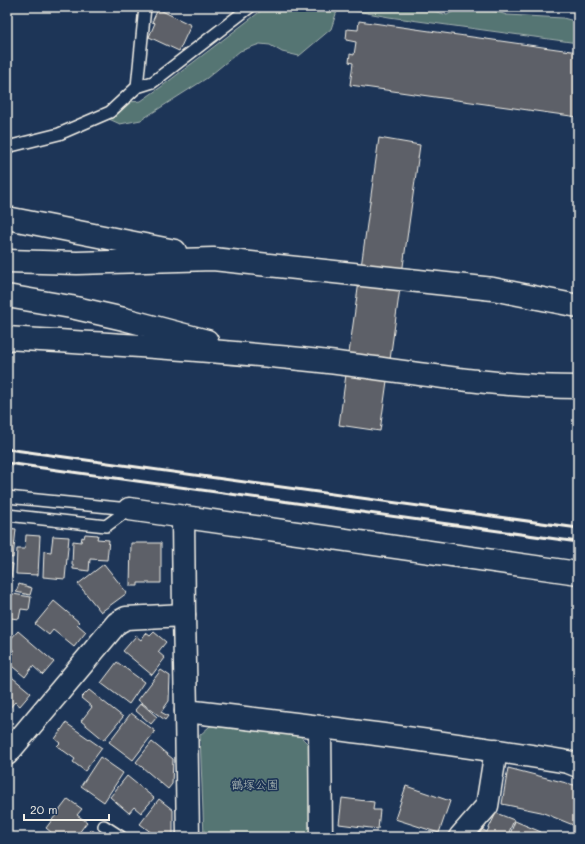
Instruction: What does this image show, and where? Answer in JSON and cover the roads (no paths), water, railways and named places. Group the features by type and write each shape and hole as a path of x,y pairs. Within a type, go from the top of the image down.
{"main road":[{"path":"7,218 213,259 493,289 578,292"},
{"path":"7,261 77,263 213,259"},
{"path":"493,289 578,306"},
{"path":"7,296 71,307 124,319 253,354"},
{"path":"7,338 253,354 369,366 473,380 544,387 578,393"},
{"path":"544,387 578,387"},
{"path":"129,510 578,573"},
{"path":"183,518 188,837"},
{"path":"7,754 117,623 126,618 184,615"},
{"path":"186,711 496,750 568,762 578,766"},
{"path":"320,728 321,837"},
{"path":"460,837 487,806 496,750"}],"lane":[{"path":"137,87 144,7"},
{"path":"7,147 59,134 110,112 137,87 154,82 250,7"},
{"path":"7,497 129,510"},
{"path":"7,515 106,526 129,510"},
{"path":"104,826 121,837"}],"railway":[{"path":"7,449 578,528"},
{"path":"7,463 578,542"}],"park label":[{"name":"鶴塚公園","path":"255,784"}]}
